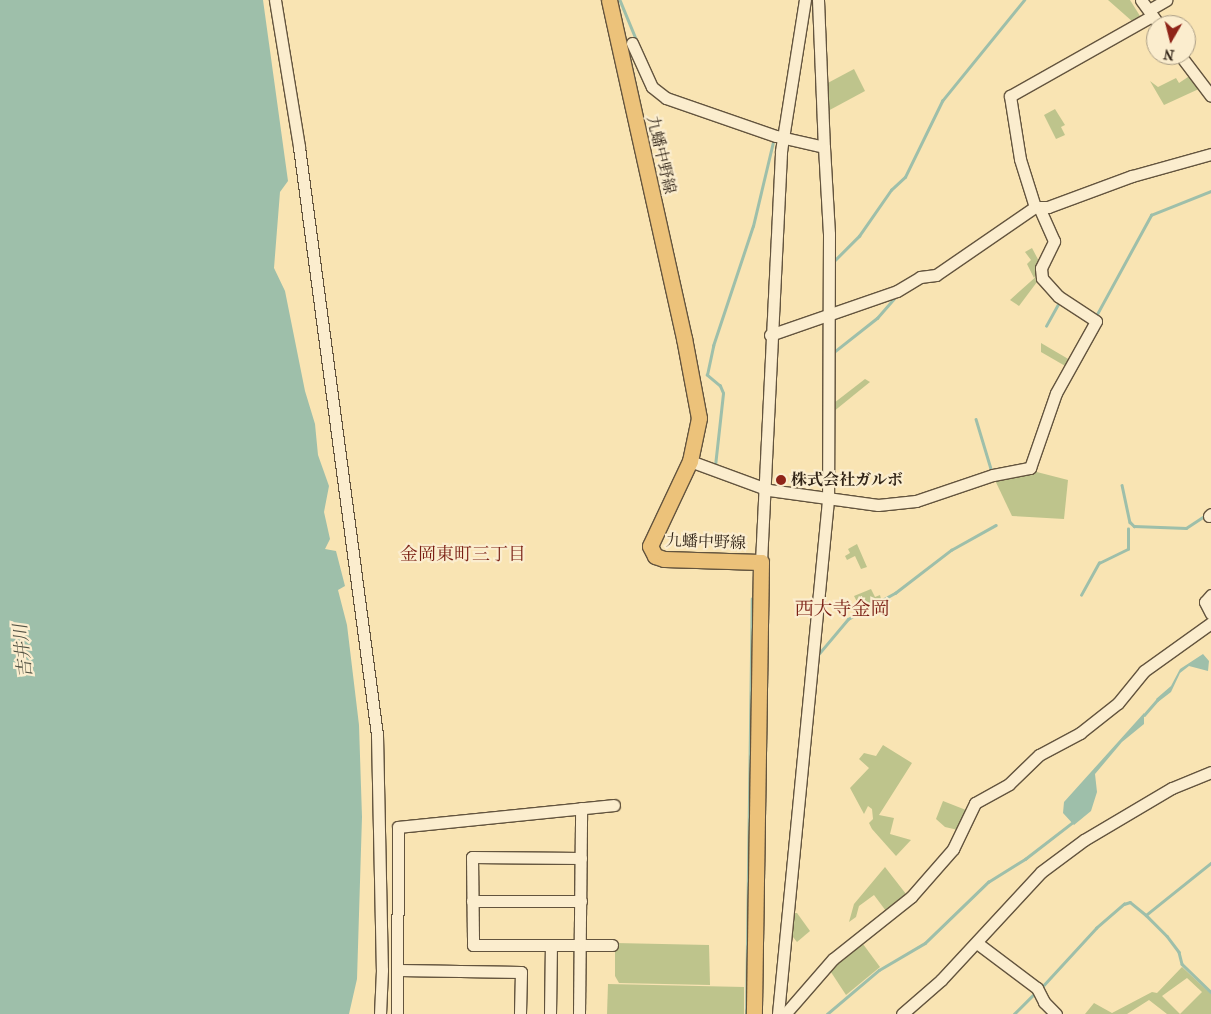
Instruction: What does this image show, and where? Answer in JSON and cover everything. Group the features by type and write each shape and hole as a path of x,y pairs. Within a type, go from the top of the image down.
{"main road":[{"name":"九蟠中野線","path":"609,0 698,404 698,431 690,461 655,530 650,546 652,553 664,559 761,562 754,1014"}],"street":[{"path":"275,0 299,148 377,734 382,970 380,1014"},
{"path":"761,562 770,335 782,137 805,0"},
{"path":"778,1014 825,500 829,202 821,147 818,0"},
{"path":"1142,0 1152,15"},
{"path":"1155,15 1166,0"},
{"path":"690,461 763,488 825,500 878,505 903,503 993,475 1030,468 1056,393 1094,320 1058,296 1042,278 1041,268 1054,241 1037,208 1020,159 1010,96 1146,21"},
{"path":"632,42 652,87 666,98 782,137 821,147"},
{"path":"1188,65 1211,96"},
{"path":"770,335 827,313 897,291 928,276 1037,208 1132,176 1211,154"},
{"path":"1211,595 1205,602 1211,614"},
{"path":"785,1014 832,959 911,897 953,849 975,803 1002,789 1039,755 1080,733 1118,703 1144,671 1211,623"},
{"path":"902,1014 976,943 1042,872 1084,840 1172,788 1211,772"},
{"path":"397,1014 399,970 398,827 614,805"},
{"path":"579,1014 581,808"},
{"path":"581,858 472,858 473,945 612,945"},
{"path":"472,901 581,901"},
{"path":"976,943 1038,990 1056,1014"},
{"path":"550,945 550,1014"},
{"path":"399,970 521,972 520,1014"}],"green space":[{"path":"1108,0 1130,0 1140,16 1147,13 1133,22"},
{"path":"854,69 865,91 826,112 824,85"},
{"path":"1191,75 1201,88 1164,105 1150,81 1158,87 1176,78 1179,83"},
{"path":"1055,109 1065,125 1061,127 1065,135 1056,139 1044,115"},
{"path":"1032,248 1041,265 1034,278 1027,264 1031,260 1025,252"},
{"path":"1039,274 1047,287 1037,282 1019,306 1010,300"},
{"path":"1041,343 1070,360 1067,367 1041,352"},
{"path":"865,379 870,382 833,412 834,403"},
{"path":"1029,470 1068,480 1064,519 1012,516 993,476"},
{"path":"857,544 867,567 861,569 855,556 847,560 845,556 850,553 848,549"},
{"path":"871,589 875,597 880,595 881,599 861,609 854,596"},
{"path":"883,745 912,763 879,815 894,818 890,834 911,840 896,856 872,829 869,823 873,819 872,809 868,806 864,814 850,788 869,768 859,759 864,753 876,756"},
{"path":"943,801 966,810 958,830 945,827 936,819"},
{"path":"885,867 906,894 886,911 874,895 859,906 856,917 849,922 854,904"},
{"path":"792,913 797,913 810,931 797,942 789,932"},
{"path":"860,940 880,967 846,995 827,966"},
{"path":"615,943 709,945 710,985 619,983 615,976"},
{"path":"1182,967 1211,994 1211,1014 1180,1014 1167,1014 1149,1000 1127,1014 1085,1014 1094,1003 1112,1013 1152,992 1157,993","holes":["1187,978 1202,992 1180,1014 1162,996"]},
{"path":"608,984 744,987 744,1014 607,1014"}],"water":[{"name":"吉井川","path":"0,0 263,0 288,181 280,192 274,268 285,291 305,391 315,424 318,455 329,486 324,512 330,539 325,549 336,551 345,586 338,590 347,625 359,725 362,817 357,979 349,1014 0,1014"},
{"path":"1203,654 1209,661 1208,671 1189,666 1180,673 1171,692 1158,702 1156,699 1171,686 1180,669"},
{"path":"1144,713 1144,724 1122,742 1095,774 1097,792 1091,811 1074,825 1063,813 1064,802"}],"waterway":[{"path":"620,0 637,41"},
{"path":"833,262 859,236 891,190 905,177 942,101 1024,0"},
{"path":"715,466 723,393 720,386 707,375 713,346 753,226 774,138"},
{"path":"1096,316 1151,215 1211,191"},
{"path":"834,352 877,318 896,296"},
{"path":"1046,326 1060,301"},
{"path":"976,419 992,472"},
{"path":"1122,485 1130,522 1134,526 1186,528 1206,515"},
{"path":"817,656 848,619 895,593 951,550 996,525"},
{"path":"1081,595 1099,563 1128,549 1128,529"},
{"path":"746,1014 752,599"},
{"path":"1144,715 1158,699"},
{"path":"827,1014 879,970 925,943 988,882 1025,859 1073,822"},
{"path":"1040,989 1096,928 1124,904 1130,902 1146,915 1211,863"},
{"path":"1146,915 1167,936 1179,952 1182,964 1211,992"},
{"path":"1014,1014 1036,992"}],"place":[{"name":"株式会社ガルボ","path":"781,480"}],"district":[{"name":"金岡東町三丁目","path":"463,555"},
{"name":"西大寺金岡","path":"842,610"}]}
